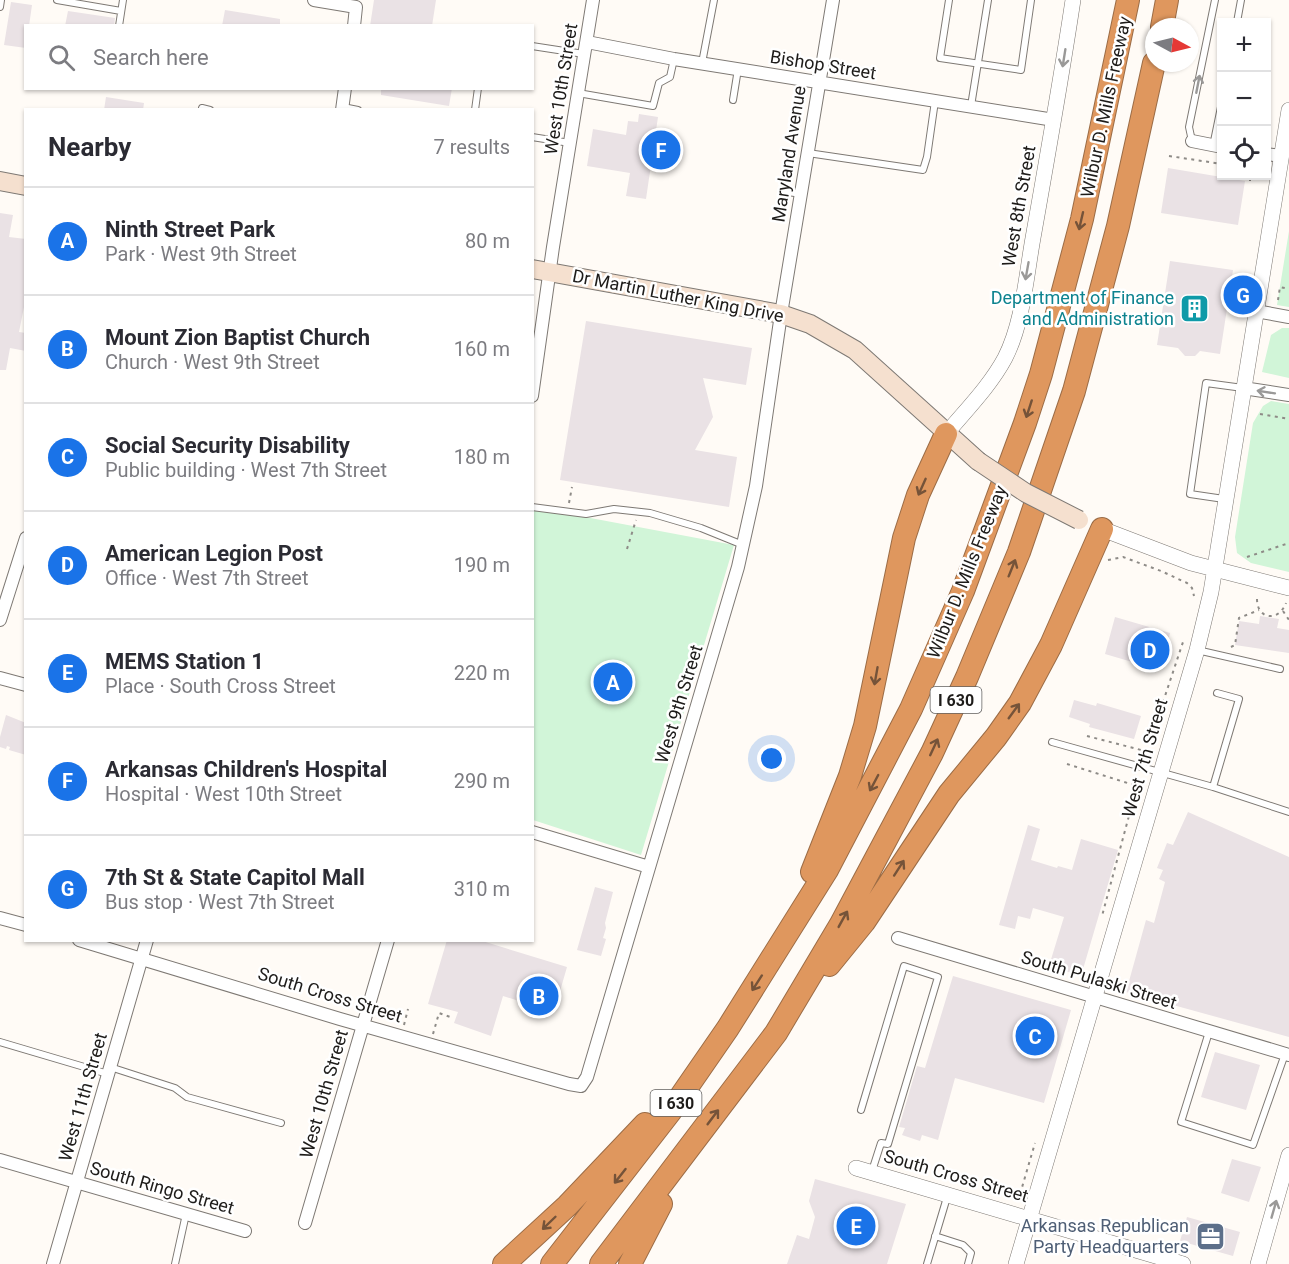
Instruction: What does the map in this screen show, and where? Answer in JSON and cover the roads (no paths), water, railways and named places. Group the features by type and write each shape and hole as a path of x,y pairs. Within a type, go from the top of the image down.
{"highway":[{"name":"Wilbur D. Mills Freeway","path":"552,1264 670,1112 789,933 827,870 911,709 963,591 1025,423 1056,322 1082,219 1128,0"},
{"name":"Wilbur D. Mills Freeway","path":"1164,18 1167,0"},
{"name":"Wilbur D. Mills Freeway","path":"601,1264 776,1033 841,924 932,753 967,677 1019,552 1058,443 1092,331 1152,72"},
{"path":"789,933 850,776 873,691 904,538 918,495 946,434"},
{"path":"776,1033 864,922 950,794 1020,703 1051,645 1102,529"},
{"path":"504,1264 567,1206 706,1060"},
{"path":"630,1264 689,1150"}],"main road":[{"path":"0,182 24,186"},
{"name":"Dr Martin Luther King Drive","path":"534,269 781,314 810,324 855,351 978,461 1026,493 1102,529"}],"street":[{"path":"314,0 356,7 354,24"},
{"name":"West 10th Street","path":"534,370 536,343 551,272 593,0"},
{"name":"Maryland Avenue","path":"781,314 833,0"},
{"name":"West 8th Street","path":"946,434 998,370 1014,333 1054,120 1073,0"},
{"name":"Bishop Street","path":"586,48 702,63 1054,120"},
{"path":"342,108 345,90"},
{"name":"West 7th Street","path":"1016,1264 1160,773 1204,652 1225,499 1256,310 1274,155 1289,110"},
{"path":"1192,141 1217,146"},
{"path":"1256,310 1289,316"},
{"name":"West 9th Street","path":"571,1085 580,1086 587,1077 744,545 758,476 781,314"},
{"path":"1243,388 1289,396"},
{"name":"Dr Martin Luther King Drive","path":"1102,529 1191,563 1288,596"},
{"path":"0,620 22,564"},
{"path":"0,678 24,684"},
{"path":"534,833 649,867"},
{"path":"0,918 24,924"},
{"name":"South Pulaski Street","path":"898,938 1287,1055"},
{"name":"South Cross Street","path":"86,942 362,1026 571,1085"},
{"name":"West 11th Street","path":"53,1264 146,942"},
{"name":"West 10th Street","path":"305,1223 387,942"},
{"path":"1258,1264 1289,1155"},
{"name":"South Ringo Street","path":"0,1160 245,1231"},
{"name":"South Cross Street","path":"856,1168 1183,1264"}],"lane":[{"path":"0,7 1,0"},
{"path":"57,0 121,11"},
{"path":"119,24 123,0"},
{"path":"702,63 714,0"},
{"path":"949,0 940,57 1021,70 1031,0"},
{"path":"971,107 988,0"},
{"path":"1192,141 1189,127 1215,0"},
{"path":"1238,18 1241,0"},
{"path":"534,46 586,48"},
{"path":"579,93 652,106 659,83 670,77 674,59"},
{"path":"733,100 738,69"},
{"path":"475,108 478,90"},
{"path":"808,153 923,170 935,101"},
{"path":"534,137 571,143"},
{"path":"782,191 801,194"},
{"path":"1225,499 1190,494 1206,382 1243,388"},
{"path":"534,507 586,514 614,509 650,513 701,528 744,545"},
{"path":"1204,652 1280,669"},
{"path":"1213,787 1239,699 1217,693"},
{"path":"1052,742 1213,787 1289,812"},
{"path":"861,1110 904,966 939,977 888,1144 881,1143 872,1172"},
{"path":"1209,1032 1181,1122 1253,1145 1287,1055"},
{"path":"0,1042 175,1088 187,1097 281,1123"},
{"path":"927,1264 948,1194"},
{"path":"175,1264 186,1214"},
{"path":"935,1236 968,1248 971,1253 968,1264"}],"place":[{"name":"Arkansas Children's Hospital","path":"661,150"},
{"name":"7th St & State Capitol Mall","path":"1243,295"},
{"name":"Department of Finance and Administration","path":"1195,308"},
{"name":"American Legion Post","path":"1150,650"},
{"name":"Ninth Street Park","path":"613,682"},
{"name":"Mount Zion Baptist Church","path":"539,996"},
{"name":"Social Security Disability","path":"1035,1036"},
{"name":"MEMS Station 1","path":"856,1226"},
{"name":"Arkansas Republican Party Headquarters","path":"1210,1236"}]}
